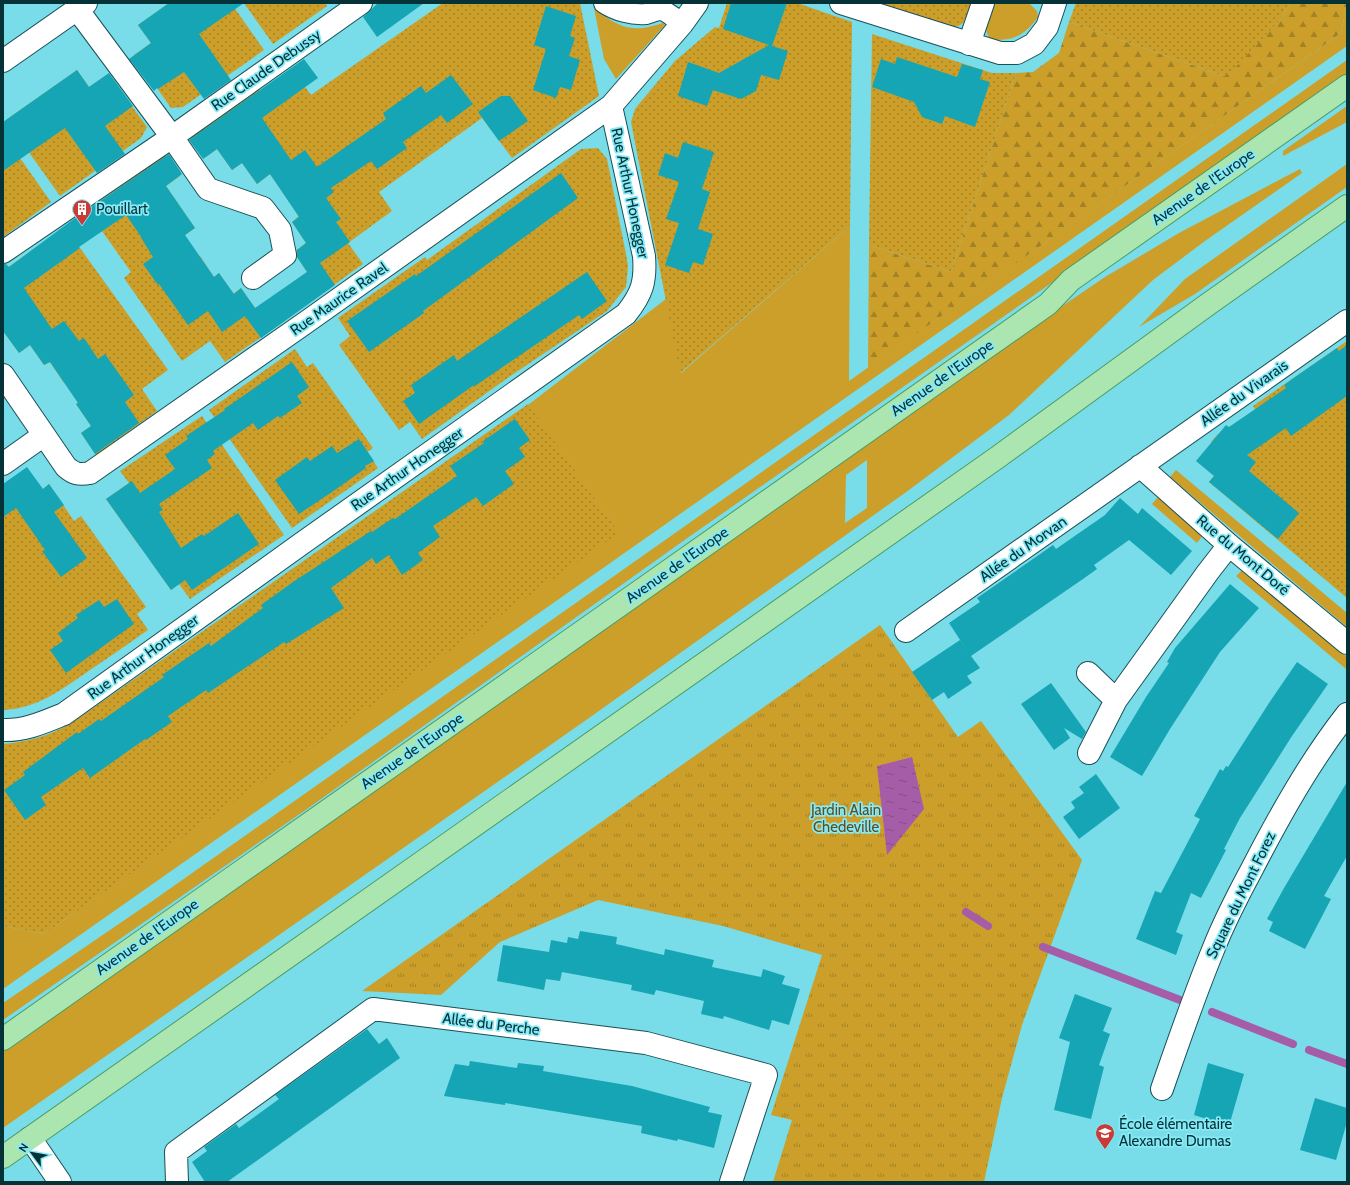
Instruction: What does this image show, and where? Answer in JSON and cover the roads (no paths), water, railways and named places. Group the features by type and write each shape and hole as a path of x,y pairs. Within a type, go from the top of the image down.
{"main road":[{"name":"Avenue de l'Europe","path":"3,1038 1048,304 1071,280 1347,86"},
{"path":"3,1157 991,461 1347,206"}],"street":[{"name":"Rue Claude Debussy","path":"3,252 172,137 361,3"},
{"path":"604,3 630,13 646,14 661,10 674,17 682,24"},
{"name":"Rue Maurice Ravel","path":"3,375 66,467 81,475 90,473 611,106 682,24 697,3"},
{"path":"841,3 1000,53 1017,53 1034,44 1047,27 1055,3"},
{"path":"969,44 983,3"},
{"path":"3,61 81,6 208,189 263,208 280,230 285,255 253,278"},
{"name":"Rue Arthur Honegger","path":"3,730 36,726 64,714 626,314 636,301 642,286 645,271 644,256 611,106"},
{"name":"Allée du Vivarais","path":"1140,466 1347,321"},
{"path":"3,464 44,435"},
{"name":"Rue du Mont Doré","path":"1140,466 1230,545 1347,643"},
{"name":"Allée du Morvan","path":"906,631 1140,466"},
{"path":"1089,753 1116,700 1208,572 1230,545"},
{"path":"1088,673 1116,700"},
{"name":"Square du Mont Forez","path":"1162,1089 1213,949 1238,897 1286,806 1312,764 1347,714"},
{"name":"Allée du Perche","path":"177,1182 176,1152 373,1009 646,1044 766,1075 731,1182"},
{"path":"30,1138 60,1182"}],"water":[{"path":"912,757 924,809 887,855 877,766"}],"waterway":[{"path":"966,912 988,926"},
{"path":"1043,947 1180,1000"},
{"path":"1212,1012 1293,1044"},
{"path":"1309,1050 1347,1064"}],"place":[{"name":"Pouillart","path":"82,226"},
{"name":"École élémentaire Alexandre Dumas","path":"1105,1150"}],"park label":[{"name":"Jardin Alain Chedeville","path":"846,818"}]}
